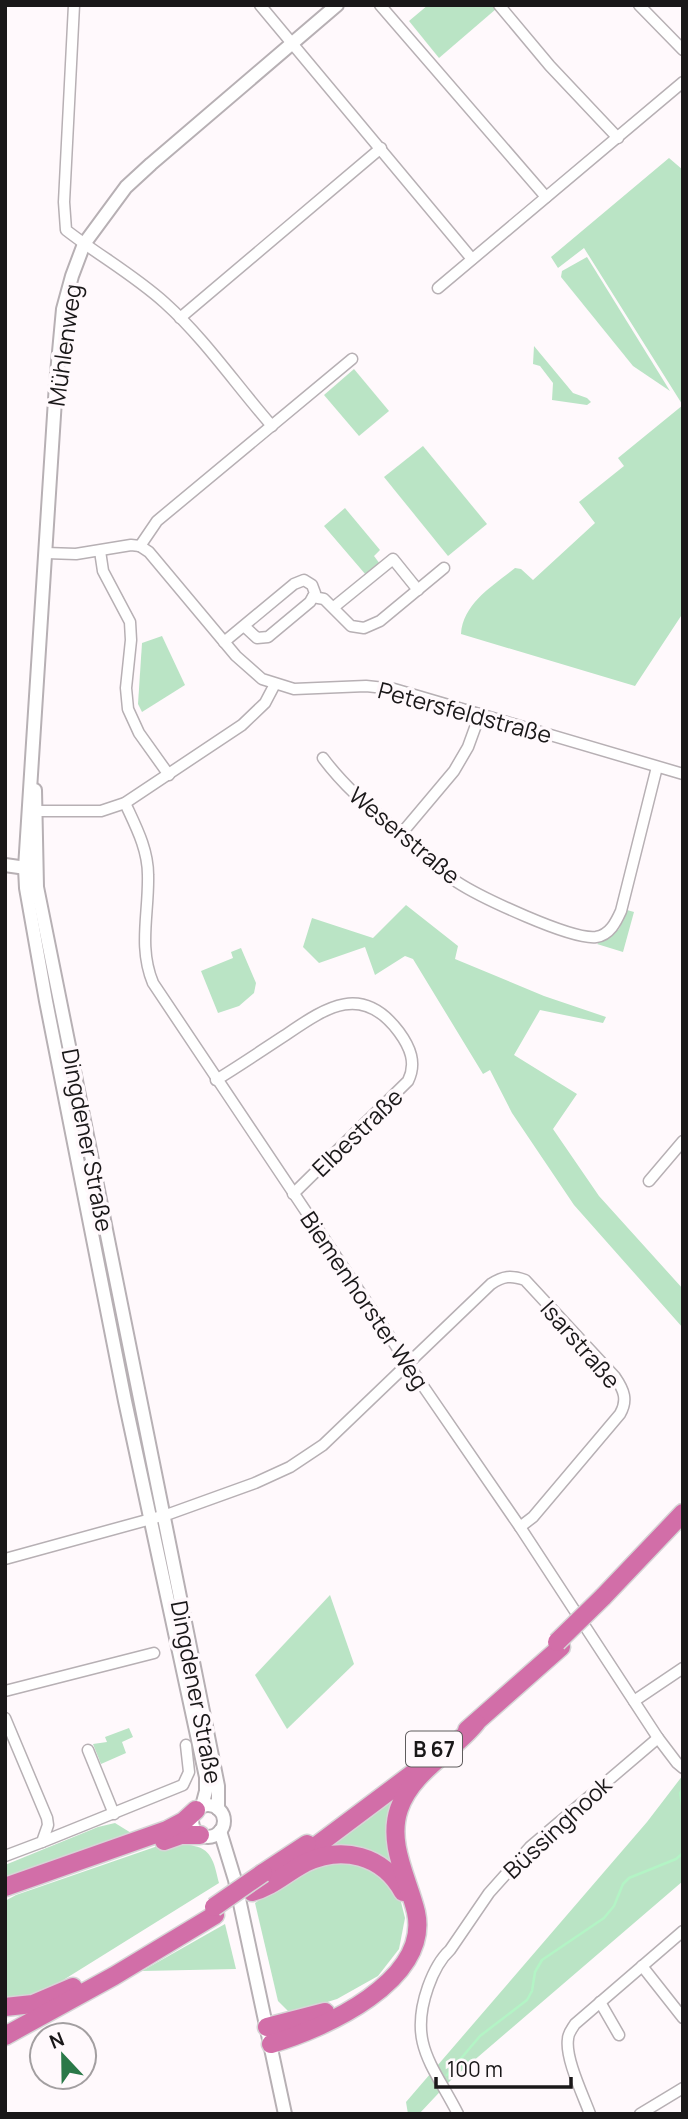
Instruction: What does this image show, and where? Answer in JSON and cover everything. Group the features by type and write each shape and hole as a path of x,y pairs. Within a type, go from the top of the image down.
{"highway":[{"name":"B 67","path":"605,1601 683,1513"},
{"name":"B 67","path":"5,2029 261,1884 386,1795 476,1723 683,1525"},
{"name":"B 67","path":"261,1884 451,1735 559,1644"},
{"path":"269,2036 288,2039 342,2014 386,1985 405,1962 416,1938 417,1916 398,1852 398,1810 406,1792 416,1780 464,1738 476,1723"},
{"path":"5,1887 167,1830 184,1821 199,1808"},
{"path":"5,1895 181,1835 210,1834"},
{"path":"261,1884 319,1857 354,1854 372,1860 397,1880 407,1899 411,1919 411,1936 405,1951 385,1976 368,1990 269,2036"},
{"name":"B 67","path":"5,2036 135,1963 214,1911"},
{"path":"5,2007 33,2004 98,1976"}],"main road":[{"name":"Mühlenweg","path":"31,869 27,814 56,384 63,309 72,276 84,244 126,187 337,5"},
{"name":"Mühlenweg","path":"31,869 37,811 33,754"},
{"path":"5,865 31,869"},
{"name":"Dingdener Straße","path":"31,869 26,888 113,1339 218,1786 219,1809 224,1821 210,1834"},
{"name":"Dingdener Straße","path":"31,869 37,887 141,1411 156,1518 206,1777 206,1791 192,1820 193,1826 210,1834 231,1870 285,2114"},
{"name":"Dingdener Straße","path":"113,1339 121,1340 125,1346 141,1411"},
{"name":"Dingdener Straße","path":"199,1808 208,1805 219,1809"}],"street":[{"path":"74,5 64,216 66,230 127,271 180,318 271,426"},
{"path":"260,5 472,259"},
{"path":"380,5 546,197"},
{"path":"499,5 618,138"},
{"path":"639,5 683,50"},
{"path":"438,288 683,82"},
{"path":"180,318 381,148"},
{"path":"140,546 157,521 352,359"},
{"path":"37,811 101,811 125,803 257,713 275,684 255,674 224,642 149,552 140,546 131,545 76,554 46,553"},
{"path":"100,551 103,571 130,622 126,688 128,709 139,733 169,775"},
{"path":"334,607 393,559 418,590"},
{"path":"313,597 324,599 346,623 364,628 380,621 444,568"},
{"path":"224,642 298,581 304,580 312,585 313,597 268,637 257,638 244,626"},
{"name":"Petersfeldstraße","path":"275,684 294,689 366,686 394,689 683,774"},
{"path":"401,834 454,772 468,747 480,714"},
{"name":"Weserstraße","path":"323,758 340,780 457,882 551,925 595,937 609,931 621,911 657,767"},
{"name":"Biemenhorster Weg","path":"125,803 147,858 145,957 160,995 520,1527 658,1738 683,1768"},
{"name":"Elbestraße","path":"216,1080 318,1013 341,1004 361,1004 377,1011 403,1038 413,1059 412,1074 408,1081 293,1194"},
{"path":"649,1181 683,1141"},
{"name":"Isarstraße","path":"408,1364 491,1284 502,1277 514,1276 525,1280 621,1386 625,1396 620,1414 533,1517 520,1527"},
{"path":"5,1559 156,1518 255,1483 290,1467 323,1445 408,1364"},
{"path":"5,1691 154,1653"},
{"path":"634,1701 683,1668"},
{"path":"5,1718 47,1818 48,1825 42,1842"},
{"name":"Büssinghook","path":"458,2114 428,2059 422,2044 419,2022 424,2000 442,1958 489,1893 530,1847 658,1738"},
{"path":"5,1856 183,1786 190,1772 186,1745"},
{"path":"88,1750 114,1814"},
{"path":"590,2114 569,2055 568,2039 576,2024 683,1931"},
{"path":"642,1966 683,2018"},
{"path":"600,2002 619,2035"},
{"path":"640,2114 683,2088"}],"green space":[{"path":"428,5 493,5 496,9 439,58 409,21"},
{"path":"669,158 683,170 682,404 584,248 558,268 551,257"},
{"path":"587,257 670,391 633,366 561,277 562,271"},
{"path":"534,346 573,393 591,402 587,405 552,400 553,383 540,366 533,364"},
{"path":"354,369 389,411 359,436 324,395"},
{"path":"683,405 683,613 635,686 461,634 467,613 489,588 515,568 521,569 533,580 595,523 579,502 624,466 618,458"},
{"path":"423,446 487,524 448,556 384,477"},
{"path":"345,508 380,550 374,556 380,564 366,575 324,526"},
{"path":"162,636 185,685 142,712 138,704 142,643"},
{"path":"406,905 458,946 455,959 544,996 606,1017 603,1023 540,1010 514,1055 577,1094 553,1129 599,1196 683,1289 683,1328 574,1205 512,1113 490,1070 483,1074 413,959 405,956 375,975 365,947 319,963 303,947 312,918 373,938"},
{"path":"627,910 634,912 623,952 597,944 619,929"},
{"path":"241,948 256,983 254,993 239,1006 218,1013 201,971 233,958 231,952"},
{"path":"330,1595 354,1664 287,1729 255,1675"},
{"path":"129,1728 133,1737 122,1742 126,1753 101,1764 93,1744 107,1742 105,1737"},
{"path":"683,1775 683,1881 450,2081 419,2114 408,2114 406,2102 647,1822"},
{"path":"395,1791 397,1869 320,1851 372,1817 390,1800"},
{"path":"115,1823 136,1836 5,1884 5,1865 98,1827"},
{"path":"178,1839 209,1855 219,1883 36,1997 5,1997 5,1901"},
{"path":"350,1860 380,1870 398,1890 405,1918 399,1949 378,1976 337,1999 295,2012 288,2011 278,2001 255,1903 305,1869"},
{"path":"225,1924 236,1969 142,1971"}],"waterway":[{"path":"683,1789 680,1793 683,1811"},
{"path":"447,2075 480,2036 527,2000 532,1991 535,1972 542,1960 604,1918 614,1906 623,1884 629,1878 676,1859 683,1853"}]}
